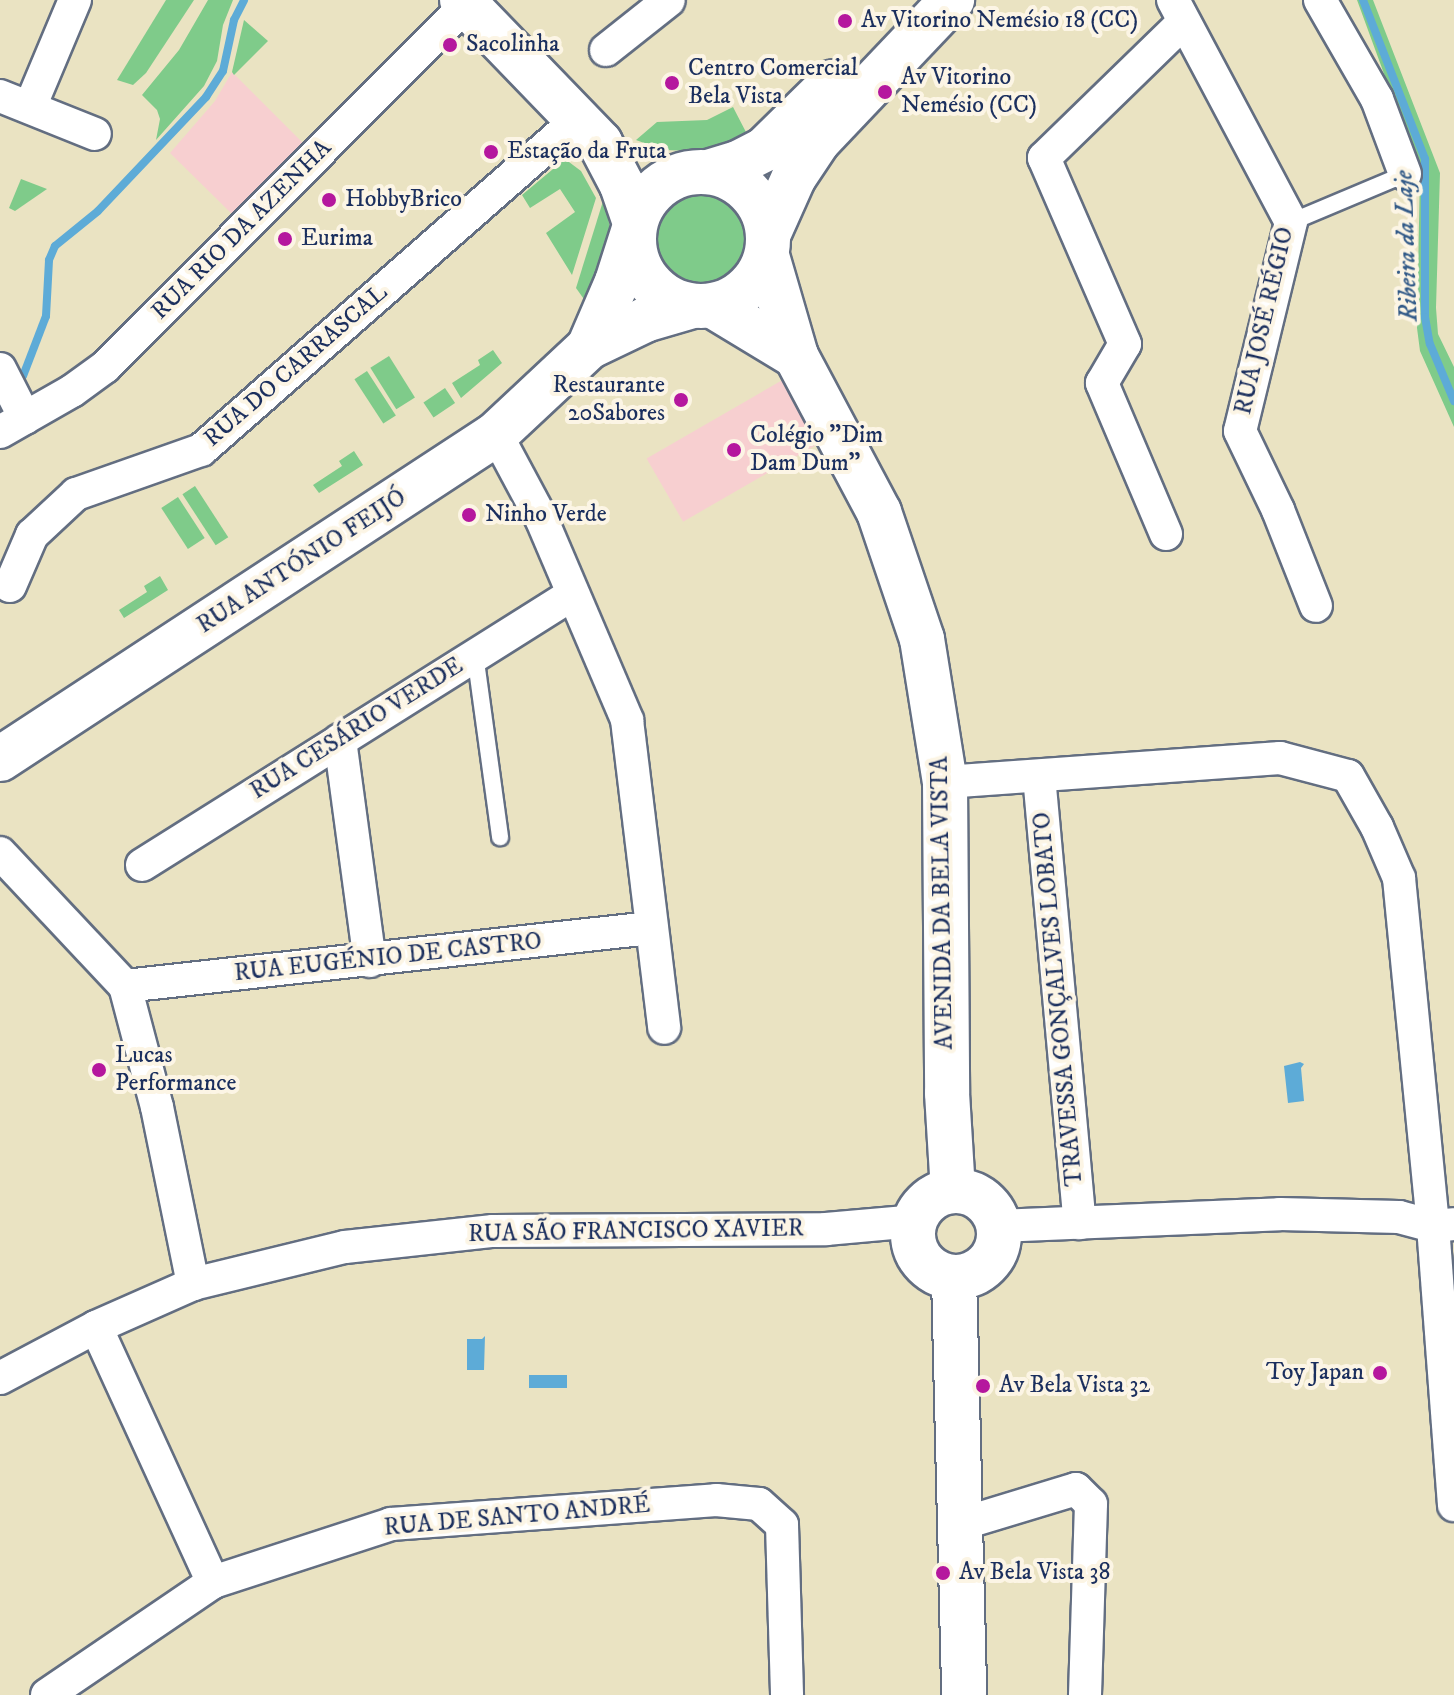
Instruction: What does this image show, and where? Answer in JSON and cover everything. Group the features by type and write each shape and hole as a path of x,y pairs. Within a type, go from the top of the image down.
{"street":[{"path":"75,0 15,102 95,134"},
{"path":"606,50 669,0"},
{"path":"796,356 703,306 673,301 656,289 642,273 634,253 634,228 640,208 656,189 677,176 738,163 769,146 913,0"},
{"path":"703,306 747,289 759,274 794,177 818,141 952,0"},
{"path":"1320,0 1377,99 1405,174"},
{"path":"466,2 584,125 616,171 634,228"},
{"name":"RUA RIO DA AZENHA","path":"13,425 72,391 120,353 466,2"},
{"path":"1166,534 1102,383 1125,344 1044,158 1179,11"},
{"name":"RUA JOSÉ RÉGIO","path":"1179,11 1291,222 1240,431 1278,510 1316,606"},
{"path":"584,125 638,159 700,172 743,186 765,217 768,246"},
{"name":"RUA DO CARRASCAL","path":"10,586 32,535 76,494 201,450 584,125"},
{"name":"RUA ANTÓNIO FEIJÓ","path":"589,347 617,282 634,228"},
{"name":"AVENIDA DA BELA VISTA","path":"768,246 796,356 879,512 922,639 945,782 947,1093 953,1191"},
{"name":"RUA ANTÓNIO FEIJÓ","path":"0,759 496,434 589,347 645,320 703,306"},
{"path":"0,369 13,425"},
{"path":"496,434 541,518 627,720 664,1028"},
{"name":"RUA CESÁRIO VERDE","path":"142,865 573,594"},
{"path":"340,740 370,961"},
{"path":"945,782 1280,758 1348,776 1377,827 1399,878 1444,1225 1454,1505"},
{"name":"TRAVESSA GONÇALVES LOBATO","path":"1039,776 1080,1223"},
{"path":"0,853 125,986 157,1107 193,1284"},
{"name":"RUA EUGÉNIO DE CASTRO","path":"125,986 650,928"},
{"path":"953,1191 977,1197 994,1215 998,1226 995,1252 989,1263 967,1276 954,1277 930,1268 915,1247 915,1221 930,1200 953,1191"},
{"path":"998,1226 1280,1214 1399,1217 1444,1225"},
{"name":"RUA SÃO FRANCISCO XAVIER","path":"0,1378 96,1327 193,1284 345,1247 493,1231 826,1229 915,1221"},
{"path":"954,1277 964,1695"},
{"path":"96,1327 213,1582"},
{"path":"961,1524 1076,1489 1091,1504 1085,1695"},
{"name":"RUA DE SANTO ANDRÉ","path":"60,1691 213,1582 391,1524 716,1500 759,1504 782,1525 787,1695"}],"lane":[{"path":"1291,222 1405,174"},
{"path":"475,654 500,837"}],"shaded area":[{"path":"232,72 307,147 236,218 170,153 215,101"},
{"name":"Colégio \"Dim Dam Dum\"","path":"786,378 822,441 683,522 647,458"}],"green space":[{"path":"166,0 194,0 146,73 133,85 117,80"},
{"path":"208,0 233,0 223,25 217,61 204,86 156,140 160,119 157,110 142,95 179,50"},
{"path":"1357,0 1373,0 1440,173 1436,308 1438,334 1454,367 1454,427 1420,351 1417,328 1420,172"},
{"path":"244,20 268,41 234,75 232,72"},
{"path":"733,107 748,136 696,151 663,150 636,140 657,122 707,120"},
{"path":"565,159 581,171 596,198 572,275 546,233 575,212 560,189 530,208 522,195"},
{"path":"21,179 47,189 15,211 9,208"},
{"path":"701,191 719,195 735,205 745,221 749,239 745,257 735,273 719,283 701,287 683,283 667,273 657,257 653,239 657,221 667,205 683,195"},
{"path":"604,198 612,238 591,309 576,288"},
{"path":"493,350 502,363 461,398 452,383 480,365 478,360"},
{"path":"389,356 415,398 396,409 370,368"},
{"path":"367,371 396,415 383,424 354,379"},
{"path":"445,388 455,403 434,417 423,403"},
{"path":"354,451 363,465 319,493 313,485 342,466 339,461"},
{"path":"195,486 228,537 216,545 182,494"},
{"path":"178,497 205,538 188,549 161,508"},
{"path":"160,576 168,590 124,618 119,610 147,592 144,586"}],"water":[{"path":"1304,1064 1301,1068 1304,1101 1288,1103 1284,1066"},
{"path":"485,1336 484,1370 467,1370 467,1339 482,1339"},
{"path":"529,1375 567,1375 567,1388 529,1388"}],"waterway":[{"path":"23,376 46,316 49,260 55,246 98,211 206,97 223,71 234,20 244,0"},
{"name":"Ribeira da Laje","path":"1363,0 1425,159 1425,317 1430,344 1454,401"}],"place":[{"name":"Av Vitorino Nemésio 18 (CC)","path":"845,21"},
{"name":"Sacolinha","path":"450,45"},
{"name":"Centro Comercial Bela Vista","path":"672,83"},
{"name":"Av Vitorino Nemésio (CC)","path":"885,92"},
{"name":"Estação da Fruta","path":"491,152"},
{"name":"HobbyBrico","path":"329,200"},
{"name":"Eurima","path":"285,239"},
{"name":"Restaurante 20Sabores","path":"681,400"},
{"name":"Colégio \"Dim Dam Dum\"","path":"734,450"},
{"name":"Ninho Verde","path":"469,515"},
{"name":"Lucas Performance","path":"99,1070"},
{"name":"Toy Japan","path":"1380,1373"},
{"name":"Av Bela Vista 32","path":"983,1386"},
{"name":"Av Bela Vista 38","path":"943,1573"}]}
